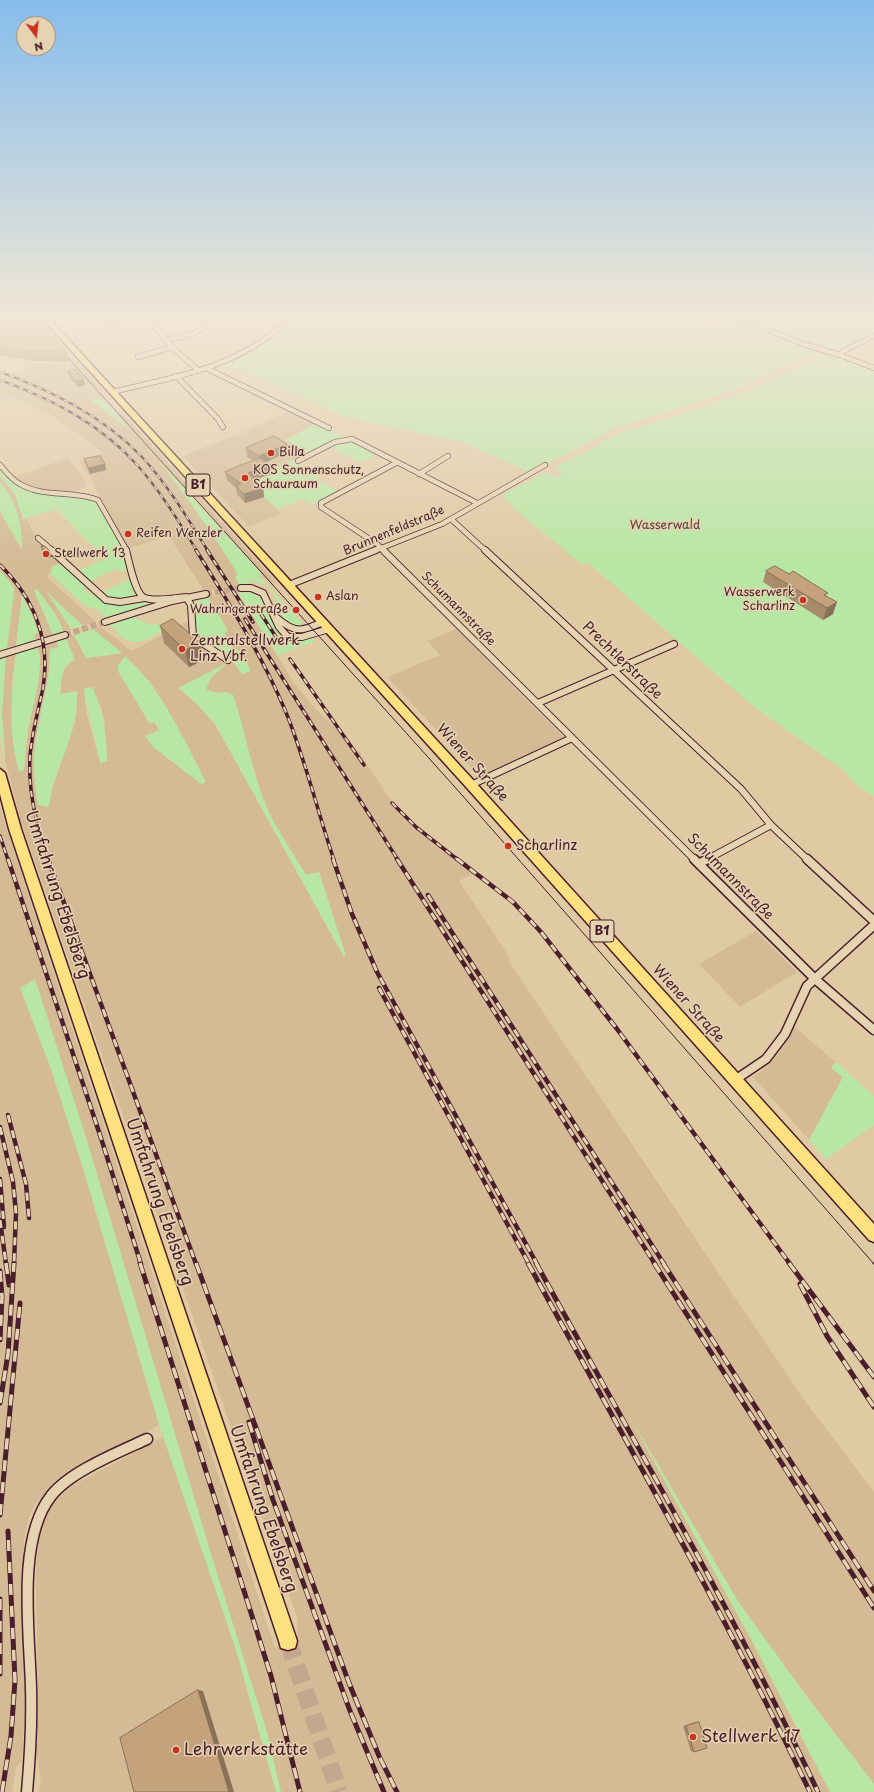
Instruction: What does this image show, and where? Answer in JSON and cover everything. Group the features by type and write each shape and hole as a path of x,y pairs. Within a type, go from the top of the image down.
{"main road":[{"name":"Wiener Straße","path":"118,399 471,785 874,1235"},
{"name":"Umfahrung Ebelsberg","path":"0,773 15,828 288,1641"}],"street":[{"path":"198,399 218,419 223,427"},
{"path":"270,399 329,428"},
{"path":"298,462 336,442 348,439 477,503"},
{"path":"419,474 448,456"},
{"name":"Schumannstraße","path":"396,463 324,501 320,505 382,549 700,863 815,979 874,1030"},
{"path":"0,465 22,486 40,491 81,495 98,500 126,548 136,588 140,596 144,598"},
{"name":"Brunnenfeldstraße","path":"289,584 382,549 451,519 545,466"},
{"name":"Prechtlerstraße","path":"451,519 615,670 741,789 771,825 874,921"},
{"path":"38,538 106,600 120,602 144,598 186,597 206,594"},
{"path":"241,588 252,588 263,593 284,635 291,638 302,637 326,625"},
{"path":"105,622 186,597"},
{"path":"186,597 191,605 193,637 228,660"},
{"path":"0,655 65,635"},
{"path":"538,703 674,644"},
{"path":"471,785 572,738"},
{"path":"700,863 771,825"},
{"path":"735,1080 766,1060 785,1034 807,986 874,925"},
{"path":"27,1792 31,1717 29,1584 31,1544 35,1522 42,1506 63,1483 147,1439"}],"shaded area":[{"path":"16,399 96,399 91,400 129,428 117,414 123,413 276,582 271,584 165,467 223,549 238,575 235,577 239,585 204,591 169,536 128,548 99,497 92,480 79,462 103,453 49,414"},
{"path":"290,410 317,423 286,440 308,453 272,470 275,473 250,483 282,514 248,526 183,456 246,431"},
{"path":"67,458 85,480 85,486 77,491 41,490 24,485 16,477"},
{"path":"0,476 15,495 23,519 27,519 32,531 61,563 46,576 96,622 83,626 48,594 71,629 64,632 56,615 37,589 34,590 53,635 36,640 34,634 38,633 33,617 22,595 16,646 7,648 14,587 0,571 0,511 21,549 22,539 18,514 8,493 0,483"},
{"path":"238,593 295,684 310,703 358,750 388,796 414,825 477,871 459,881 510,958 508,960 802,1397 874,1492 874,1784 805,1694 739,1603 638,1430 752,1641 830,1792 39,1792 41,1780 36,1755 38,1693 36,1566 41,1522 54,1498 64,1490 163,1437 159,1425 55,1481 35,1505 29,1518 24,1540 22,1582 25,1706 22,1762 16,1767 12,1792 0,1792 0,808 275,1648 298,1635 297,1617 21,822 5,760 2,712 6,657 16,653 12,680 13,737 19,770 24,770 28,732 38,681 40,653 37,647 56,641 59,647 50,649 49,672 35,742 34,777 38,805 49,806 51,792 75,723 77,708 60,695 63,670 68,663 69,644 66,638 74,635 86,658 118,654 121,653 93,629 101,627 132,651 186,622 189,625 189,635 226,663 232,660 242,674 251,670 233,648 224,633 228,630 208,597","holes":["225,664 211,678 206,689 213,693 228,692 237,707 247,748 263,798 272,819 306,875 319,872 345,953 344,957 215,724 195,702 179,689","118,671 149,680 175,723 201,784 145,736 159,730 154,722 150,724","92,687 101,707 105,724 96,749 86,710 84,689"]},
{"path":"456,629 563,736 563,739 481,778 387,677 440,655 427,641"},
{"path":"756,931 797,972 740,1007 699,964"},
{"path":"793,1026 836,1062 831,1068 843,1077 809,1140 753,1077 767,1067"}],"green space":[{"path":"102,399 132,431 90,400"},
{"path":"305,399 708,399 614,428 578,448 529,472 465,443 345,417"},
{"name":"Wasserwald","path":"727,399 874,399 874,797 856,784 842,769 756,708 588,563 581,564 515,509 502,495 542,474 549,474 556,477 562,476 556,466 582,454 621,432 701,408"},
{"path":"317,423 342,437 310,454 286,440"},
{"path":"348,441 376,455 361,463 328,446 337,442"},
{"path":"158,460 262,574 249,581 249,583 239,585 235,576 238,575 219,545 190,502"},
{"path":"292,460 320,476 316,479 337,491 311,505 304,499 277,509 250,483 274,473 271,470"},
{"path":"0,469 17,486 24,489 75,495 96,503 122,548 129,569 122,572 117,568 90,581 78,571 107,558 84,538 57,509 23,519 15,495 0,476"},
{"path":"0,483 11,497 20,522 22,549 0,511"},
{"path":"61,563 74,573 74,578 82,579 87,586 84,590 100,598 140,601 165,600 105,619 100,610 85,606 50,574 52,572 51,567"},
{"path":"0,571 14,587 14,593 7,648 0,650"},
{"path":"260,577 304,625 298,627 287,622 282,616 273,593 268,587 262,583 252,583 254,579"},
{"path":"130,579 133,590 138,597 111,600 101,593"},
{"path":"37,589 56,615 64,632 53,635 34,590"},
{"path":"46,591 83,626 71,629"},
{"path":"251,592 261,599 281,639 294,642 312,636 316,641 278,655 238,593"},
{"path":"22,595 33,617 38,633 34,634 36,640 16,646"},
{"path":"208,597 228,631 224,633 233,648 239,650 251,671 242,674 232,660 197,637 194,633 195,602"},
{"path":"133,616 147,623 171,625 151,638 138,642 125,639 117,634 118,631 108,624"},
{"path":"93,629 122,653 86,658 74,635"},
{"path":"66,638 75,660 64,670 60,694 77,691 77,707 70,736 56,777 49,807 38,805 34,772 34,756 49,672 50,649 59,647 56,641"},
{"path":"37,647 40,665 39,676 28,729 24,770 19,771 13,742 12,727 12,697 16,653"},
{"path":"125,656 138,669 161,699 206,782 201,784 153,747 145,736 159,730 155,722 150,724 118,671 118,666"},
{"path":"0,657 6,657 2,712 5,760 0,736"},
{"path":"227,663 211,678 206,689 213,692 233,695 258,785 267,808 306,875 319,872 345,953 344,957 215,724 195,702 178,688"},
{"path":"92,687 102,714 106,741 107,761 100,763 84,689"},
{"path":"35,979 84,1131 216,1570 267,1732 281,1792 276,1792 235,1647 159,1425 81,1162 51,1069 20,988"},
{"path":"836,1062 874,1096 874,1125 826,1159 809,1140 843,1077 831,1068"},
{"path":"628,1414 739,1603 805,1694 874,1784 874,1792 830,1792 752,1641"}],"building":[{"path":"274,436 287,444 259,456 246,448"},
{"path":"100,456 105,464 88,468 84,459"},
{"path":"260,458 270,466 248,473 263,488 244,494 236,486 241,484 225,472"},
{"path":"45,546 50,551 46,553 41,547"},
{"path":"775,566 789,574 793,571 828,593 824,595 837,602 827,608 766,571"},
{"path":"173,619 200,643 185,650 160,626"},
{"name":"Lehrwerkstätte","path":"198,1690 229,1792 134,1792 120,1738"},
{"name":"Stellwerk 17","path":"699,1722 707,1748 694,1752 686,1726"}],"tunnel":[{"path":"206,594 241,588"},
{"path":"65,635 105,622"},
{"path":"288,1641 339,1792"}],"tram line":[{"path":"105,399 454,786 874,1264 873,1263"}],"railway":[{"path":"44,399 57,404 92,425 124,451 154,486 197,551"},
{"path":"62,399 94,417 111,429 142,457 177,502 208,551"},
{"path":"196,550 232,608 276,689 299,747 334,860"},
{"path":"207,550 253,622"},
{"path":"0,565 22,591 31,606 42,637 45,670 43,688 32,739 30,756 30,783 37,822 49,860"},
{"path":"261,614 280,643"},
{"path":"245,619 398,860"},
{"path":"290,659 364,765"},
{"path":"392,803 416,827 458,860"},
{"path":"0,836 8,860"},
{"path":"8,859 100,1135 141,1264"},
{"path":"48,859 196,1264"},
{"path":"333,859 352,914 377,972 537,1264"},
{"path":"397,859 655,1264"},
{"path":"457,859 513,902 541,932 617,1029 790,1264"},
{"path":"428,895 664,1264"},
{"path":"379,988 529,1264"},
{"path":"8,1115 26,1184 29,1218"},
{"path":"0,1127 13,1182 16,1213 14,1264"},
{"path":"0,1179 4,1227"},
{"path":"0,1220 6,1264"},
{"path":"6,1263 9,1285"},
{"path":"0,1403 8,1354 14,1263"},
{"path":"140,1263 271,1676 300,1792"},
{"path":"196,1263 349,1683 379,1756 397,1792"},
{"path":"528,1263 708,1592 810,1792"},
{"path":"536,1263 717,1591 818,1792"},
{"path":"654,1263 874,1608"},
{"path":"663,1263 874,1591"},
{"path":"789,1263 874,1377"},
{"path":"0,1271 2,1297 0,1340"},
{"path":"800,1284 827,1336 874,1407"},
{"path":"0,1515 20,1303"},
{"path":"249,1422 273,1500 350,1711 384,1792"},
{"path":"2,1792 11,1736 15,1680 8,1531"},
{"path":"0,1599 0,1674"}],"place":[{"name":"Billa","path":"271,453"},
{"name":"KOS Sonnenschutz, Schauraum","path":"245,478"},
{"name":"Reifen Wenzler","path":"128,534"},
{"name":"Stellwerk 13","path":"46,554"},
{"name":"Aslan","path":"318,597"},
{"name":"Wasserwerk Scharlinz","path":"803,600"},
{"name":"Wahringerstraße","path":"296,610"},
{"name":"Zentralstellwerk Linz Vbf.","path":"182,649"},
{"name":"Scharlinz","path":"508,846"},
{"name":"Stellwerk 17","path":"693,1737"},
{"name":"Lehrwerkstätte","path":"176,1750"}]}
